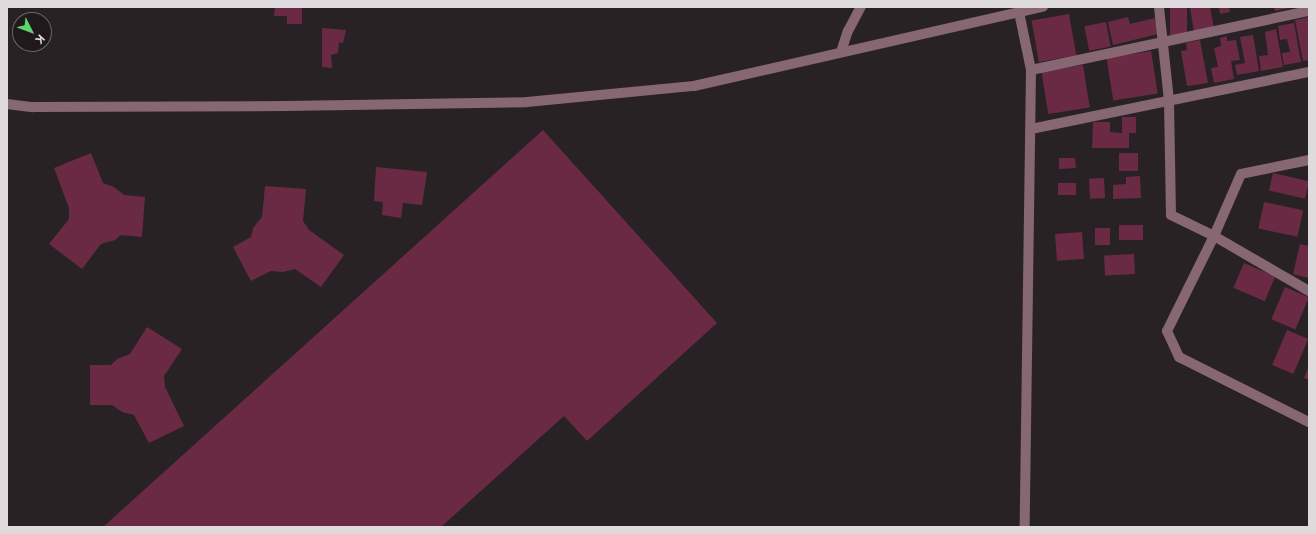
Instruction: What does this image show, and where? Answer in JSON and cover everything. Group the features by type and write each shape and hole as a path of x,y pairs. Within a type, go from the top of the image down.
{"street":[{"path":"841,52 848,31 861,7"},
{"path":"7,104 33,107 277,106 527,102 694,86 1043,7"},
{"path":"1159,7 1169,101 1171,215 1214,236 1309,291"},
{"path":"1031,70 1309,11"},
{"path":"1019,12 1031,70 1025,527"},
{"path":"1031,129 1309,72"},
{"path":"1309,160 1241,174 1214,236 1167,331 1179,357 1309,422"}],"building":[{"path":"275,7 302,7 302,24 287,24 287,16 274,16"},
{"path":"1170,7 1187,7 1187,36 1170,36"},
{"path":"1190,7 1210,7 1214,29 1194,32"},
{"path":"1219,7 1229,7 1230,12 1220,14"},
{"path":"1274,7 1290,7 1290,8 1275,11"},
{"path":"1069,14 1076,55 1039,62 1032,21"},
{"path":"1128,17 1130,24 1155,18 1158,34 1113,45 1108,22"},
{"path":"1309,17 1309,60 1303,61 1295,20"},
{"path":"1106,22 1111,47 1089,51 1084,26"},
{"path":"1294,23 1301,62 1284,65 1282,53 1290,52 1287,39 1280,40 1278,26"},
{"path":"322,28 346,30 343,43 339,42 338,53 331,55 332,68 322,67"},
{"path":"1276,29 1283,67 1261,71 1259,56 1268,55 1265,32"},
{"path":"1253,35 1259,71 1237,75 1235,65 1245,63 1240,37"},
{"path":"1227,36 1227,41 1236,40 1240,60 1231,61 1234,79 1214,83 1211,68 1218,67 1214,48 1221,46 1220,38"},
{"path":"1200,40 1208,83 1187,86 1181,51 1187,50 1186,43"},
{"path":"1151,51 1158,93 1113,101 1107,58"},
{"path":"1083,65 1090,107 1048,114 1042,72"},
{"path":"1122,117 1136,117 1136,133 1129,133 1129,148 1092,148 1093,122 1110,122 1110,132 1122,133"},
{"path":"543,130 717,323 587,441 564,416 441,527 103,527"},
{"path":"91,153 103,183 114,187 124,195 145,197 142,237 121,235 115,240 101,244 82,269 49,244 69,219 69,208 54,168"},
{"path":"1119,153 1138,153 1138,171 1119,171"},
{"path":"1059,158 1075,158 1076,168 1059,169"},
{"path":"376,167 427,172 422,205 403,203 401,218 382,215 383,202 374,201"},
{"path":"1273,173 1309,181 1305,199 1269,191"},
{"path":"1140,176 1141,198 1113,199 1113,185 1126,184 1126,177"},
{"path":"1104,178 1105,198 1090,199 1089,179"},
{"path":"1058,183 1076,183 1076,195 1058,195"},
{"path":"265,186 306,189 303,221 309,230 344,255 321,287 295,269 283,272 271,271 251,281 233,247 251,237 253,228 262,217"},
{"path":"1264,202 1303,210 1298,237 1258,228"},
{"path":"1119,225 1143,225 1143,240 1119,240"},
{"path":"1095,228 1110,228 1110,245 1095,245"},
{"path":"1082,232 1084,259 1057,261 1055,234"},
{"path":"1300,244 1309,246 1309,278 1293,274"},
{"path":"1134,254 1135,274 1105,276 1104,256"},
{"path":"1244,263 1275,276 1265,301 1233,288"},
{"path":"1285,287 1309,297 1295,329 1271,319"},
{"path":"147,327 182,349 164,376 165,387 184,426 149,443 134,415 122,412 112,405 90,405 90,365 111,365 117,359 130,354"},
{"path":"1287,330 1308,339 1293,374 1272,365"},
{"path":"1309,366 1309,380 1304,378"}]}
